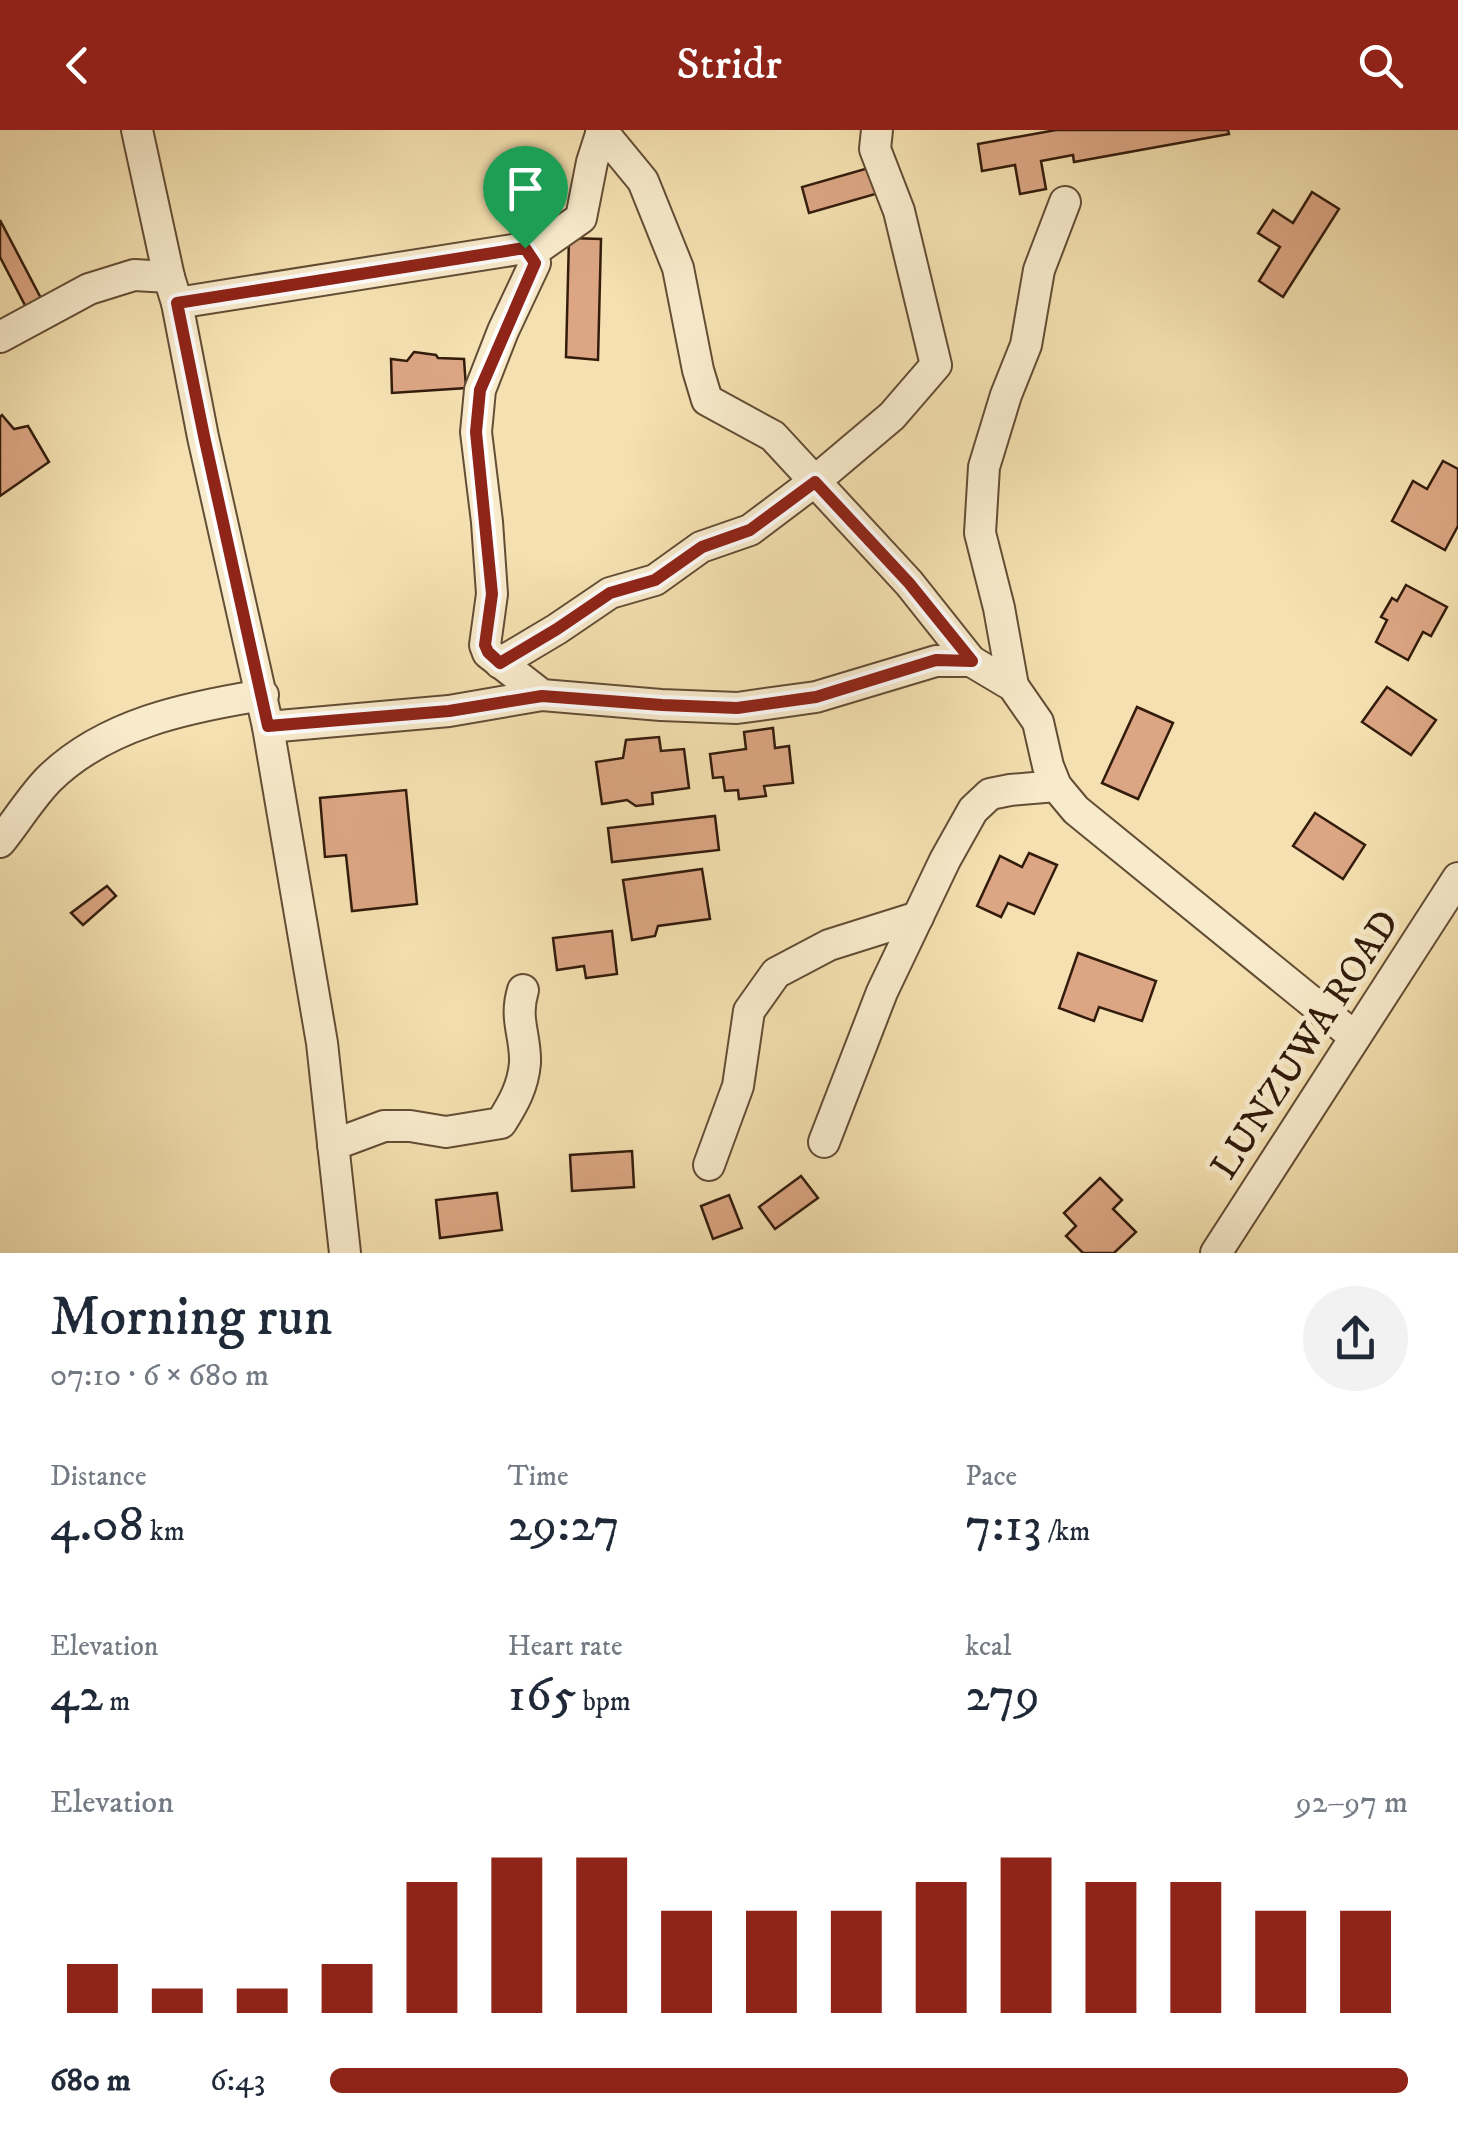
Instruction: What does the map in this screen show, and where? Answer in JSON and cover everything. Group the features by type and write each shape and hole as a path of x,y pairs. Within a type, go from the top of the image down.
{"street":[{"path":"137,130 263,694 322,1043 345,1253"},
{"path":"0,337 89,289 134,276 173,290 530,250 581,218 603,130"},
{"path":"603,130 643,181 678,268 707,400 773,436 909,583 972,661 1012,686 1038,722 1056,786 1076,810 1355,1037"},
{"path":"500,663 610,593 655,580 702,547 750,530 815,482 892,416 936,365 899,212 875,149 877,130"},
{"path":"1012,686 999,608 980,532 984,467 1026,345 1039,270 1065,202"},
{"path":"530,250 535,263 480,390 476,432 492,594 485,645 500,663 542,696"},
{"path":"268,726 449,711 542,696 737,708 816,697 936,660 972,661"},
{"path":"0,842 48,780 88,748 145,722 207,704 263,694"},
{"path":"824,1142 882,992 972,810 990,794 1056,786"},
{"name":"LUNZUWA ROAD","path":"1216,1253 1458,878"},
{"path":"709,1165 738,1086 749,1011 776,973 828,945 918,917"},
{"path":"333,1145 384,1126 446,1132 500,1123 518,1097 525,1062 518,1006 523,990"}],"building":[{"path":"1056,130 1228,130 1229,134 1074,162 1073,155 1041,161 1046,189 1020,194 1015,165 982,171 978,144"},
{"path":"879,165 886,191 809,213 802,187"},
{"path":"1312,192 1339,209 1283,297 1259,281 1280,247 1258,233 1273,210 1293,223"},
{"path":"0,220 44,304 29,313 0,257"},
{"path":"569,238 601,239 598,360 566,357"},
{"path":"414,352 464,359 466,388 392,393 391,359 407,361"},
{"path":"0,417 14,429 28,426 49,462 0,496"},
{"path":"1443,461 1458,469 1458,526 1445,550 1392,521 1413,481 1427,489"},
{"path":"1406,585 1447,607 1431,636 1423,632 1408,660 1376,642 1387,620 1381,617 1392,598 1397,601"},
{"path":"1387,687 1436,720 1411,755 1362,722"},
{"path":"1137,707 1173,723 1138,799 1102,783"},
{"path":"773,728 775,748 789,746 793,783 764,786 766,796 739,799 738,790 725,791 723,777 713,778 710,754 746,749 744,732"},
{"path":"659,737 661,751 684,749 689,788 652,793 653,804 636,806 627,800 602,804 596,762 623,758 626,740"},
{"path":"406,790 417,904 352,911 346,855 325,857 320,798"},
{"path":"1315,813 1365,845 1343,879 1293,846"},
{"path":"715,816 719,850 612,862 608,828"},
{"path":"1029,853 1057,865 1034,914 1008,903 1001,917 977,906 1000,856 1022,867"},
{"path":"702,869 710,919 658,926 655,936 632,940 623,880"},
{"path":"107,886 116,896 83,925 71,913"},
{"path":"612,931 617,974 586,978 584,966 557,970 553,938"},
{"path":"1078,953 1156,981 1142,1021 1099,1007 1094,1021 1059,1008"},
{"path":"632,1151 634,1187 572,1191 570,1155"},
{"path":"801,1176 818,1198 775,1229 759,1207"},
{"path":"1100,1178 1122,1200 1113,1209 1136,1232 1114,1253 1083,1253 1066,1236 1076,1226 1064,1213"},
{"path":"497,1193 502,1230 440,1238 436,1200"},
{"path":"729,1195 742,1228 713,1239 701,1206"}],"route":[{"path":"525,248 535,263 480,390 476,432 492,594 485,645 488,652 500,663 610,593 655,580 702,547 750,530 815,482 909,583 972,661 936,660 816,697 737,708 542,696 449,711 268,726 177,303 525,248"}]}
